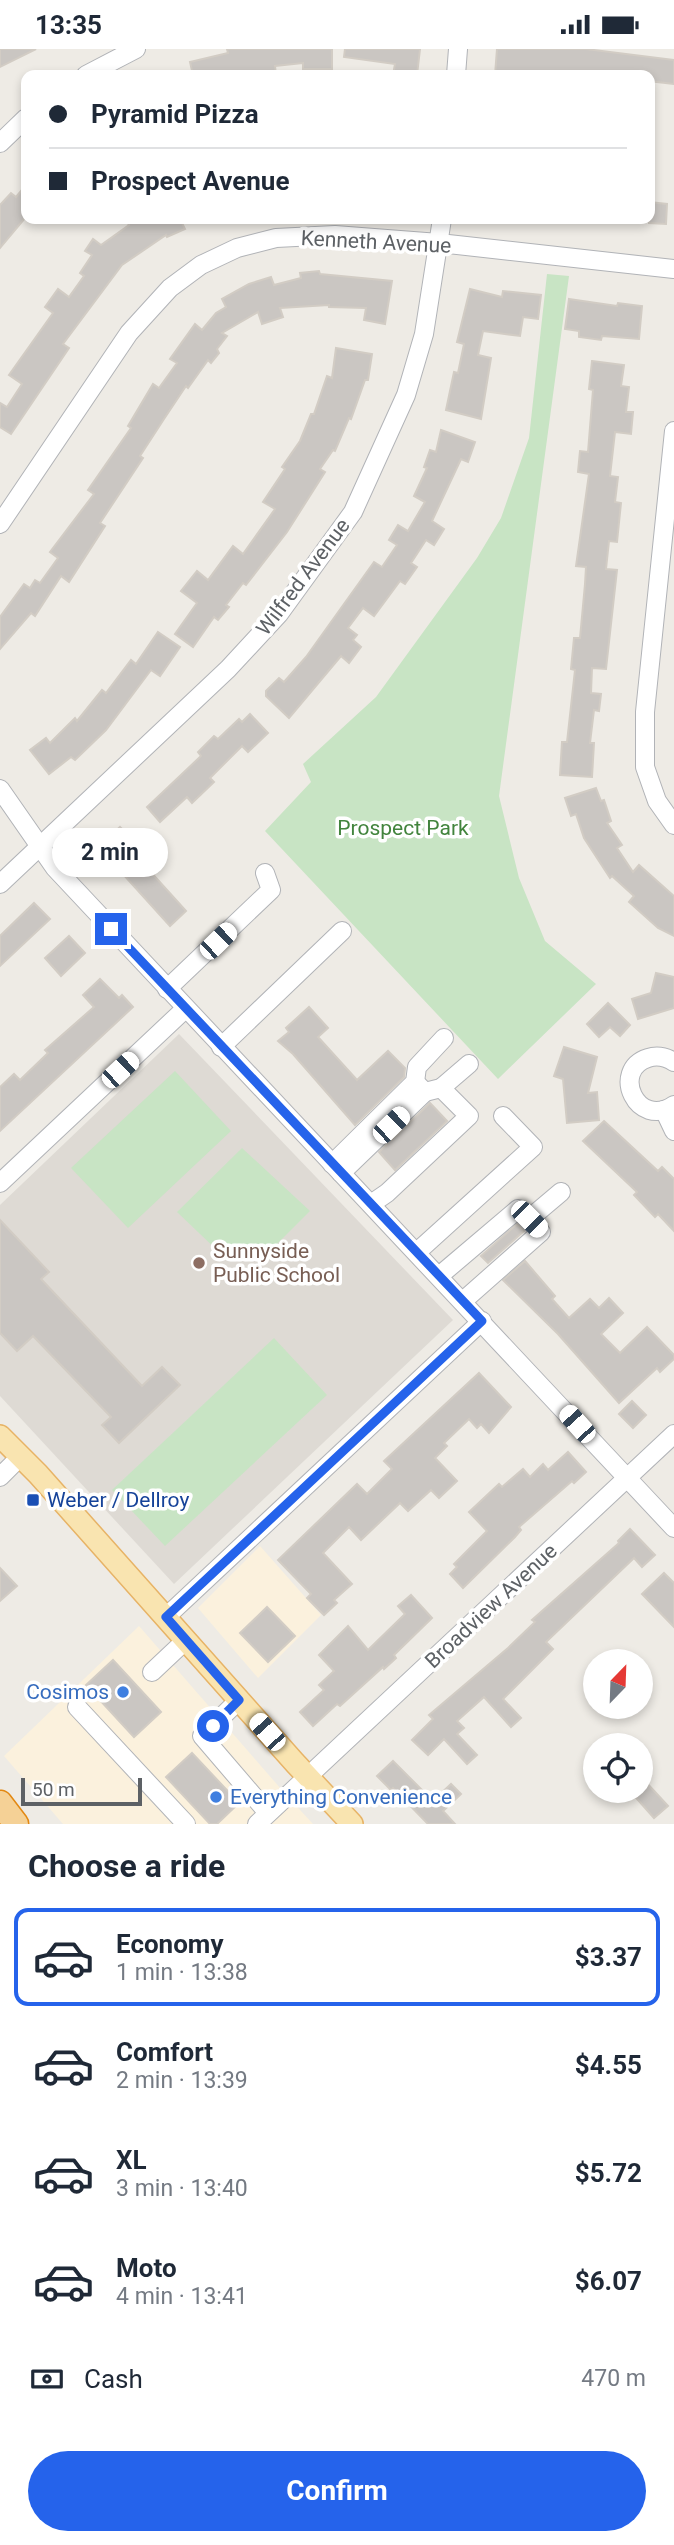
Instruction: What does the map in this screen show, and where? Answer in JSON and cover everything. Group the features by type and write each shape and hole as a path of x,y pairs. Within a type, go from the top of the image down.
{"highway":[{"path":"0,1803 16,1824"},
{"path":"0,1817 8,1824"}],"main road":[{"path":"0,1436 352,1824"}],"street":[{"path":"95,70 135,49"},
{"path":"456,70 458,49"},
{"path":"0,143 21,123"},
{"name":"Wilfred Avenue","path":"0,884 228,669 271,624 353,512 406,395 424,334 441,224"},
{"name":"Kenneth Avenue","path":"0,524 129,333 170,288 201,265 237,248 276,238 335,235 439,243 674,269"},
{"path":"674,431 671,498 645,712 645,767 657,801 674,825"},
{"path":"0,789 55,868 674,1528"},
{"path":"167,989 271,890 265,873"},
{"path":"221,1047 342,931"},
{"path":"0,1183 185,1009"},
{"path":"371,1205 469,1116 427,1087 417,1067 444,1038"},
{"path":"674,1062 661,1056 652,1056 633,1069 630,1078 630,1092 635,1100 649,1111 669,1108 674,1131"},
{"path":"337,1169 427,1087 469,1064"},
{"path":"416,1252 533,1147 503,1116"},
{"path":"529,1219 561,1192"},
{"path":"439,1276 518,1209 541,1231 463,1301"},
{"path":"166,1617 482,1321"},
{"name":"Broadview Avenue","path":"262,1819 674,1434"},
{"path":"0,1477 20,1457"},
{"path":"152,1672 186,1640"},
{"path":"239,1700 202,1736 262,1819"},
{"path":"78,1707 186,1824"}],"shaded area":[{"name":"Sunnyside Public School","path":"179,1034 453,1320 174,1584 0,1396 0,1205"},
{"path":"260,1546 321,1615 258,1678 198,1608"},
{"path":"139,1626 313,1824 63,1824 4,1756"}],"green space":[{"name":"Prospect Park","path":"547,274 569,276 499,796 519,878 545,941 596,984 498,1079 265,831 311,782 303,764 376,697 477,558 501,518 529,438"},
{"path":"175,1071 231,1131 128,1228 71,1168"},
{"path":"242,1148 310,1211 273,1248 221,1254 177,1212"},
{"path":"274,1338 327,1395 165,1546 112,1490"}],"building":[{"path":"0,49 36,49 0,67"},
{"path":"227,49 332,49 332,69 303,69 303,63 275,66 275,70 192,70 190,62 228,53"},
{"path":"345,49 420,49 418,70 394,70 395,64 344,57"},
{"path":"497,49 586,49 674,60 674,84 655,82 655,70 495,70"},
{"path":"21,191 21,223 0,248 0,205 11,193 16,197"},
{"path":"655,203 667,204 666,224 655,223"},
{"path":"182,224 185,229 167,237 166,235 122,265 63,344 69,348 11,434 0,427 0,403 7,407 22,384 9,375 53,313 45,307 58,289 69,297 84,276 80,273 92,255 85,251 93,239 101,245 129,225"},
{"path":"319,271 320,274 392,281 385,324 364,320 366,308 329,305 280,308 283,317 262,324 258,312 222,333 227,336 217,349 219,353 211,363 208,360 188,388 186,386 164,419 140,456 143,458 100,523 105,526 69,582 61,576 35,616 31,613 0,649 0,617 24,584 30,588 35,580 40,583 58,558 50,552 94,494 88,490 131,428 128,426 153,384 159,388 177,363 170,359 195,324 202,330 216,313 226,307 222,299 249,284 271,277 274,285 301,278 300,273"},
{"path":"470,289 502,297 503,291 541,295 538,319 523,317 520,336 483,331 478,355 491,358 481,419 446,410 454,372 458,373 464,344 457,342"},
{"path":"569,299 617,306 618,303 642,306 639,339 602,336 601,340 579,337 579,331 565,329"},
{"path":"336,348 372,354 368,380 365,380 351,419 349,418 335,451 333,450 320,469 325,472 287,532 246,585 243,583 218,620 214,617 193,647 175,634 197,603 181,591 197,571 208,580 233,546 243,554 275,509 263,502 285,469 282,467 300,441 311,414 314,414 327,376 332,378"},
{"path":"592,361 624,365 621,386 629,387 626,412 633,412 631,434 615,432 610,476 618,477 615,502 621,503 617,542 609,541 606,569 617,570 606,669 592,668 591,693 601,694 599,711 594,710 590,743 594,743 592,777 560,775 562,742 567,742 575,670 571,669 574,638 580,638 585,584 586,567 576,566 589,474 578,472 580,451 588,452 593,390 589,389"},
{"path":"441,430 475,442 468,462 461,459 432,521 444,529 434,545 426,540 411,563 417,567 405,584 400,581 374,616 363,608 348,628 357,635 353,640 361,647 349,663 341,656 289,718 266,696 266,691 279,678 284,682 306,657 374,562 382,567 397,545 389,540 398,525 408,531 425,502 414,496 427,468 424,467 430,450 436,452"},
{"path":"158,632 180,647 160,676 151,670 106,730 75,760 71,757 49,774 30,750 46,738 50,743 75,718 77,721 102,690 106,693 131,660 136,664"},
{"path":"250,714 268,733 248,752 242,746 210,778 214,782 192,803 187,797 160,822 147,807 201,756 198,752 214,736 218,739 239,719 242,722"},
{"path":"596,788 601,801 604,800 611,821 607,823 622,845 617,848 633,872 639,865 674,896 674,936 658,928 629,902 634,896 612,876 610,878 584,838 576,814 571,816 565,798"},
{"path":"120,827 135,842 129,848 186,911 170,926 113,863 111,865 96,850"},
{"path":"34,903 50,919 0,966 0,936"},
{"path":"69,936 85,953 61,976 45,958"},
{"path":"656,973 674,977 674,1008 638,1019 632,999 651,993"},
{"path":"100,979 119,998 122,995 133,1007 0,1131 0,1087 14,1074 20,1080 48,1053 45,1050 94,1007 83,995"},
{"path":"608,1003 630,1025 620,1036 610,1027 599,1037 587,1024"},
{"path":"309,1007 328,1028 318,1037 357,1080 388,1051 405,1068 404,1077 355,1125 293,1054 278,1041 289,1032 286,1028"},
{"path":"564,1047 597,1057 588,1093 597,1092 599,1120 567,1123 563,1079 554,1076"},
{"path":"430,1103 447,1121 395,1170 379,1152"},
{"path":"604,1121 658,1171 662,1167 674,1179 674,1231 658,1214 655,1217 634,1195 637,1192 583,1141"},
{"path":"0,1220 49,1272 41,1279 142,1386 162,1367 180,1385 119,1443 102,1425 111,1417 33,1336 17,1351 0,1333"},
{"path":"517,1224 524,1231 488,1263 481,1256"},
{"path":"525,1261 555,1296 552,1299 569,1318 590,1299 599,1308 609,1298 623,1313 601,1334 620,1353 647,1327 674,1355 674,1359 660,1372 657,1368 619,1403 558,1334 503,1280"},
{"path":"479,1373 511,1407 489,1433 481,1424 477,1428 469,1419 444,1443 447,1446 435,1458 457,1481 439,1498 431,1490 408,1511 400,1503 361,1540 349,1527 323,1553 352,1584 334,1600 337,1603 324,1615 307,1598 311,1594 278,1560 357,1484 367,1494 392,1469 384,1461"},
{"path":"632,1401 646,1415 633,1428 619,1414"},
{"path":"568,1452 586,1472 519,1527 521,1530 515,1537 463,1588 450,1574 457,1567 454,1564 487,1531 469,1512 499,1484 502,1487 523,1469 530,1477 543,1464 548,1470"},
{"path":"630,1529 655,1555 642,1567 634,1558 546,1642 553,1649 503,1699 521,1718 511,1727 484,1697 457,1721 464,1728 457,1734 477,1755 467,1764 444,1739 428,1755 412,1740 433,1719 429,1715 508,1648 535,1622 532,1620 619,1543"},
{"path":"0,1568 17,1586 0,1601"},
{"path":"664,1573 674,1583 674,1627 642,1594"},
{"path":"411,1595 432,1618 394,1655 396,1658 384,1669 383,1667 340,1706 337,1704 313,1726 300,1712 324,1690 319,1685 334,1671 319,1655 348,1626 368,1650 405,1614 398,1606"},
{"path":"267,1607 295,1636 268,1662 240,1633"},
{"path":"113,1660 161,1712 134,1737 86,1685"},
{"path":"192,1753 239,1803 217,1824 210,1824 166,1777"},
{"path":"393,1761 433,1801 451,1784 461,1794 443,1811 455,1824 428,1824 393,1788 391,1790 377,1776"},
{"path":"653,1790 668,1806 654,1818 641,1803 653,1803"}],"place":[{"name":"Sunnyside Public School","path":"199,1263"},
{"name":"Weber / Dellroy","path":"33,1500"},
{"name":"Cosimos","path":"123,1692"},
{"name":"Everything Convenience","path":"216,1797"}],"route":[{"path":"111,929 482,1321 166,1617 239,1700 213,1726"}]}
